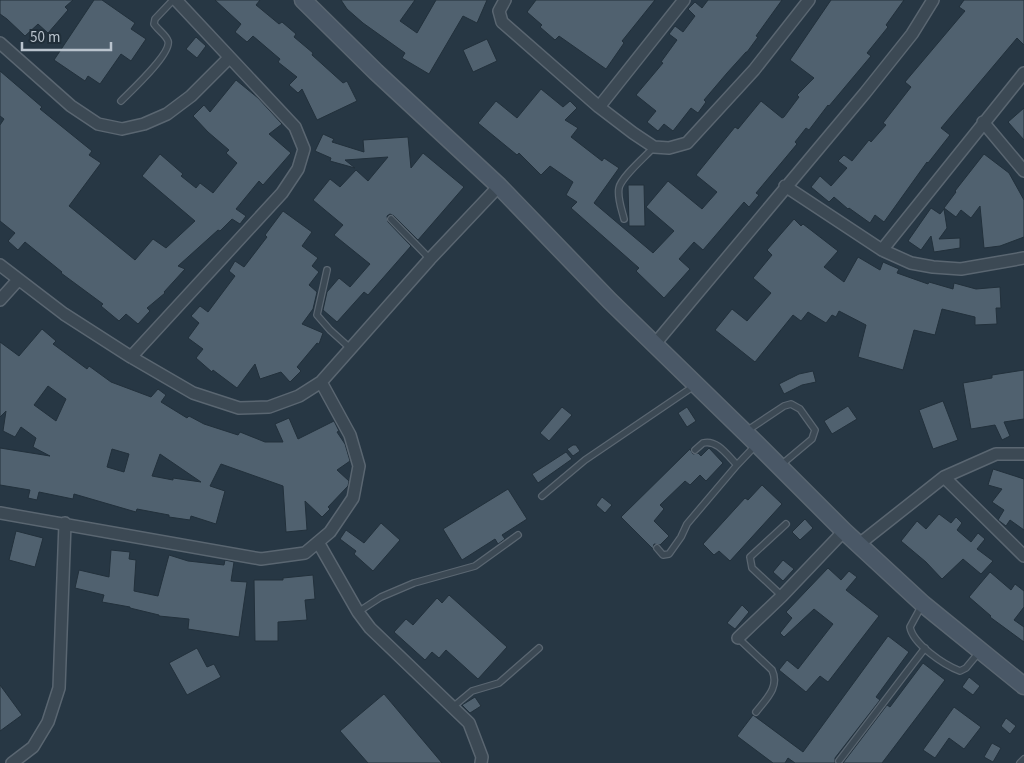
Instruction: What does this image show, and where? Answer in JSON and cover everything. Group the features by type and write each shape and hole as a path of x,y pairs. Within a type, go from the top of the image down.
{"main road":[{"path":"303,0 376,72 499,186 654,345 745,432 858,545 922,604 1024,686"}],"street":[{"path":"131,357 282,193 298,169 304,149 295,127 175,0"},
{"path":"505,0 499,12 502,22 599,106 654,147 669,148 687,143 754,70 809,0"},
{"path":"599,106 684,0"},
{"path":"654,345 889,63 912,34 933,0"},
{"path":"0,43 71,106 98,124 122,129 144,124 166,114 191,96 229,58"},
{"path":"882,250 1024,73"},
{"path":"983,122 1024,171"},
{"path":"0,265 64,314 131,357 193,393 239,408 269,407 299,396 321,382 430,258 499,186"},
{"path":"785,186 882,250 911,263 961,269 1024,258"},
{"path":"0,300 18,280"},
{"path":"0,513 261,559 305,554 330,532 353,498 358,466 350,435 321,382"},
{"path":"858,545 944,477 996,454 1024,454"},
{"path":"944,477 1024,556"},
{"path":"12,763 33,747 48,722 59,688 65,523"},
{"path":"738,638 782,596 844,531"},
{"path":"318,542 358,612 370,628 454,706 469,723 482,757 481,763"}],"lane":[{"path":"122,101 164,56 169,46 168,39 154,24 155,19 175,0"},
{"path":"624,219 618,195 619,187 623,180 654,147"},
{"path":"391,219 430,258"},
{"path":"327,270 318,315 330,330 351,349"},
{"path":"542,496 576,467 626,431 696,385"},
{"path":"745,432 784,406 791,404 800,409 815,430 815,434 812,439 779,467"},
{"path":"695,450 703,443 712,443 721,448 737,465"},
{"path":"657,548 663,556 669,554 682,537 687,524 757,444"},
{"path":"782,596 752,568 750,557 786,524"},
{"path":"358,612 381,597 414,583 475,566 518,535"},
{"path":"922,604 910,627 915,639 925,648 952,668 960,671 966,668 980,651"},
{"path":"738,638 772,670 775,677 775,684 772,690 756,712"},
{"path":"454,706 472,691 499,682 538,648"},
{"path":"838,761 925,648"},
{"path":"1020,763 1024,759"}],"building":[{"path":"0,0 73,0 65,7 68,10 48,33 38,24 25,36 0,14"},
{"path":"94,0 102,0 135,23 131,29 146,39 131,61 121,54 100,84 88,76 85,81 54,60"},
{"path":"215,0 260,0 256,5 279,24 282,22 296,34 294,37 343,83 347,81 357,101 317,120 302,89 298,93 289,85 297,77 278,62 280,59 253,36 247,42 235,32 241,24"},
{"path":"341,0 415,0 400,21 417,33 436,0 487,0 477,23 463,16 429,74 402,58 405,53 363,23 347,9"},
{"path":"536,0 655,0 622,41 624,43 606,69 559,36 555,40 540,27 542,25 527,12"},
{"path":"708,0 782,0 747,52 704,100 706,102 698,113 691,108 673,131 664,124 658,131 647,122 656,111 636,95 663,63 661,62 677,40 669,34 675,26 683,32 695,16 688,9 695,2 702,8"},
{"path":"831,0 904,0 886,25 888,27 867,53 871,56 809,130 806,128 795,142 797,144 756,193 759,195 749,207 744,202 703,250 694,242 679,259 690,269 664,298 636,271 639,268 571,208 577,202 566,195 573,182 550,166 541,175 519,153 517,155 478,123 496,101 517,118 541,89 563,107 570,101 577,108 565,120 578,128 571,137 602,161 604,158 619,168 594,203 653,253 674,231 646,207 668,181 702,209 717,192 696,175 735,127 738,129 761,101 782,118 784,117 799,97 797,95 814,78 790,60"},
{"path":"964,0 1024,0 1024,45 1017,38 941,128 950,135 927,162 884,222 875,215 870,223 848,209 834,197 829,202 811,187 820,176 831,186 847,168 838,161 844,155 852,161 869,140 871,142 886,125 883,123 911,87 905,82 965,11 959,7"},
{"path":"196,37 206,46 197,58 186,49"},
{"path":"487,39 497,61 473,72 463,50"},
{"path":"0,71 42,107 40,109 92,151 89,155 101,163 69,206 135,260 153,239 166,248 195,221 142,176 160,154 183,174 181,176 196,188 200,183 213,193 237,163 226,153 229,150 193,116 204,105 210,112 236,80 258,98 282,124 269,134 291,153 263,185 259,181 236,209 246,216 240,224 232,219 178,266 185,269 165,293 147,308 150,311 138,324 126,314 119,321 101,306 103,304 61,273 25,242 18,250 8,241 15,233 0,221 0,125 4,119 0,116"},
{"path":"1024,108 1024,140 1008,122"},
{"path":"323,134 334,139 332,142 364,152 363,140 408,137 411,168 423,153 464,187 418,240 394,216 390,214 387,216 388,222 411,246 368,295 364,292 337,322 323,310 327,292 339,278 350,287 370,264 334,235 343,225 313,200 330,179 340,187 356,170 368,181 388,157 345,160 355,168 330,161 331,158 315,151"},
{"path":"984,154 1009,173 1024,200 1024,237 1000,246 984,248 980,206 971,218 961,210 956,217 944,208"},
{"path":"628,185 644,185 645,226 629,226"},
{"path":"931,208 940,214 944,209 947,228 939,239 960,238 960,248 934,252 931,236 921,250 908,241"},
{"path":"283,211 312,232 302,246 318,258 312,266 319,272 309,285 317,292 313,309 302,324 323,333 319,344 317,343 297,367 301,371 290,382 281,372 260,379 255,364 237,388 213,370 212,372 196,358 203,349 188,338 199,323 191,316 200,306 208,312 235,276 229,271 235,261 244,267 267,237 265,235"},
{"path":"794,219 801,226 803,224 838,251 824,267 844,282 858,257 880,270 883,262 899,269 897,273 928,284 929,282 953,289 954,283 976,289 1000,287 1001,308 996,308 997,324 975,325 975,317 942,309 935,335 914,330 903,370 858,357 866,325 839,311 836,317 832,315 826,323 808,312 801,321 793,315 755,362 715,330 732,309 747,321 771,293 753,278 772,255 767,250"},
{"path":"42,329 56,341 53,344 87,369 89,366 111,382 151,397 158,389 166,395 161,402 187,418 189,416 204,424 238,435 240,432 265,442 283,442 275,424 289,418 298,439 334,421 339,431 337,432 345,444 350,461 337,470 349,481 348,486 328,507 330,509 322,517 305,501 307,530 286,532 283,486 221,464 210,486 225,491 216,524 191,516 190,520 137,509 136,512 74,494 73,499 39,492 37,500 28,498 30,490 0,485 0,448 50,456 33,447 36,438 21,427 15,437 3,431 6,411 0,417 0,342 19,356","holes":["48,386 66,399 56,421 34,405","112,449 129,454 124,472 107,467","160,454 201,482 173,478 173,480 152,476"]},
{"path":"1024,370 1024,419 1004,422 1010,436 1002,440 995,425 971,429 963,383 992,378 992,375"},
{"path":"813,371 816,382 802,385 784,394 779,384 799,374"},
{"path":"943,401 958,440 933,449 919,410"},
{"path":"848,406 857,419 832,434 824,421"},
{"path":"562,407 572,415 549,441 540,433"},
{"path":"687,407 696,421 687,427 678,413"},
{"path":"576,445 580,451 573,456 567,449"},
{"path":"709,448 723,463 706,481 700,475 690,485 685,481 660,505 664,509 654,521 669,536 660,545 654,544 653,549 621,517 690,449 693,454 698,453 701,456"},
{"path":"566,452 572,459 538,483 532,474"},
{"path":"993,469 1024,479 1024,530 1010,520 1006,526 998,520 1004,510 992,502 1002,489 988,485"},
{"path":"762,485 782,504 730,561 719,551 714,555 703,544 745,498 748,500"},
{"path":"508,489 527,519 502,535 505,539 498,544 495,539 462,560 443,529"},
{"path":"602,497 612,505 605,513 596,505"},
{"path":"939,514 951,523 956,517 962,523 957,530 971,542 978,533 985,539 977,549 993,561 981,574 963,559 942,579 926,562 901,541 917,521 926,529"},
{"path":"805,519 813,528 800,540 792,532"},
{"path":"381,523 400,540 373,571 354,554 356,551 340,539 346,530 364,543"},
{"path":"16,531 43,538 35,567 9,560"},
{"path":"111,550 130,552 129,559 136,560 134,591 158,596 169,555 188,561 224,565 225,560 234,562 231,581 247,582 239,637 188,629 189,619 159,616 130,607 102,602 104,595 75,588 79,570 109,577"},
{"path":"783,560 794,569 783,581 773,572"},
{"path":"828,568 841,580 849,571 857,577 846,590 879,616 828,682 820,676 806,692 779,670 787,660 798,669 833,624 814,609 784,637 780,633 792,618 786,612"},
{"path":"990,572 1011,590 1015,584 1024,591 1024,607 1014,620 1024,627 1024,642 990,617 969,597"},
{"path":"313,575 315,599 305,600 307,620 278,622 278,641 255,641 254,580 283,580 283,578"},
{"path":"449,595 507,647 478,679 446,650 439,658 432,652 425,660 394,632 406,619 413,625 437,598 442,603"},
{"path":"742,605 749,612 735,629 727,623"},
{"path":"888,636 909,652 876,697 880,700 835,758 835,763 795,763 788,758 785,763 773,763 737,736 753,715 803,752"},
{"path":"197,648 207,667 214,664 221,677 187,695 169,663"},
{"path":"923,663 945,680 882,763 843,763 887,705 890,707"},
{"path":"969,677 980,686 973,695 962,687"},
{"path":"0,685 22,715 0,731"},
{"path":"384,694 442,763 368,763 340,731"},
{"path":"475,697 481,706 470,713 462,705"},
{"path":"954,707 981,727 964,749 949,738 935,758 923,750"},
{"path":"1006,718 1016,726 1010,734 1001,726"},
{"path":"992,743 1001,748 993,762 984,757"}]}
